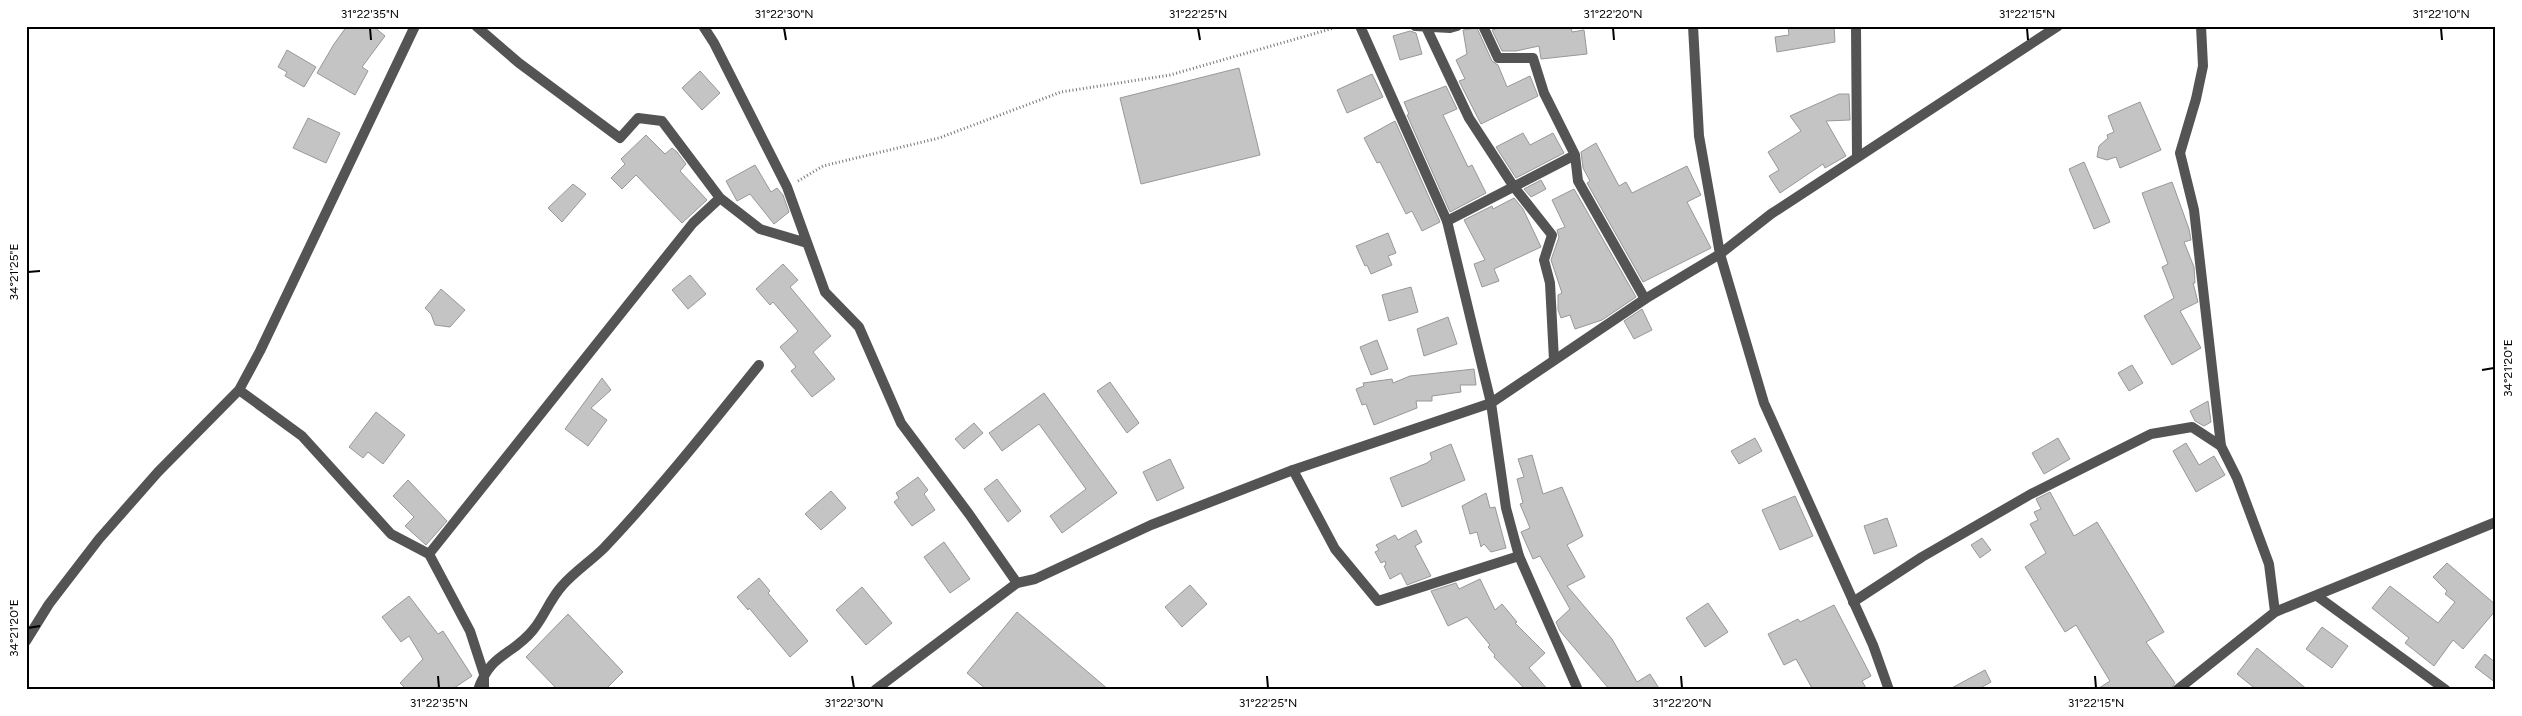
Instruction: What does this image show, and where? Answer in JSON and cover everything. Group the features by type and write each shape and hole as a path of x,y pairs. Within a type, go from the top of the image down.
{"street":[{"path":"476,26 519,63 620,138 638,118 662,121 720,198 760,229 807,243"},
{"path":"703,26 787,188 825,292 859,327 902,423 970,514 1017,583"},
{"path":"1360,26 1447,220 1491,403 1506,508 1520,556 1578,690"},
{"path":"1457,26 1450,28 1421,27 1469,118 1514,187 1552,235 1544,260 1550,283 1554,360"},
{"path":"1483,26 1498,58 1533,58 1544,93 1575,155 1578,181 1645,299"},
{"path":"1693,26 1699,136 1720,254 1764,403 1873,645 1889,690"},
{"path":"1856,26 1857,157"},
{"path":"876,690 1017,583 1035,579 1151,525 1293,470 1491,403 1645,299 1720,254 1771,214 2058,26"},
{"path":"2201,26 2203,66 2196,99 2180,153 2194,210 2221,446 2237,478 2269,564 2275,612"},
{"path":"26,642 49,604 99,539 158,472 239,390 260,351 412,28"},
{"path":"1447,220 1575,155"},
{"path":"429,554 693,223 720,198"},
{"path":"478,690 484,674 498,657 519,645 534,630 562,586 610,542 680,462 759,366"},
{"path":"239,390 302,436 391,534 429,554 470,631 484,674 484,690"},
{"path":"1853,602 1922,557 2031,494 2151,434 2192,427 2221,446"},
{"path":"1293,470 1335,549 1378,601 1520,556"},
{"path":"2177,690 2275,612 2450,539 2496,522"},
{"path":"2317,596 2446,690"}],"path":[{"path":"787,188 823,166 939,138 1061,92 1170,75 1341,26"}],"building":[{"path":"347,26 373,26 385,36 362,67 368,71 355,95 317,73"},
{"path":"1507,26 1571,26 1572,32 1584,30 1587,54 1541,59 1539,46 1516,51 1502,51 1492,30"},
{"path":"1788,26 1834,26 1835,42 1777,52 1775,37 1789,35"},
{"path":"1477,28 1492,61 1498,65 1507,87 1530,76 1538,96 1481,124 1459,81 1465,79 1456,60 1467,54 1463,30"},
{"path":"1410,31 1416,33 1422,54 1400,60 1393,36"},
{"path":"287,50 316,67 304,87 285,76 287,72 278,67"},
{"path":"1239,68 1260,155 1141,184 1120,98"},
{"path":"700,71 720,93 702,110 682,88"},
{"path":"1372,74 1383,97 1347,113 1337,90"},
{"path":"1446,86 1457,109 1443,115 1468,167 1472,165 1486,193 1450,212 1407,115 1409,114 1404,102"},
{"path":"1839,94 1849,94 1850,120 1826,121 1846,156 1825,168 1823,164 1780,193 1769,176 1779,170 1768,152 1801,131 1790,116"},
{"path":"2140,102 2161,150 2120,168 2116,157 2107,160 2097,157 2099,146 2108,138 2107,135 2114,132 2108,116"},
{"path":"308,118 340,133 326,163 293,148"},
{"path":"1395,121 1440,222 1422,231 1412,211 1406,214 1380,162 1377,163 1364,138"},
{"path":"1523,133 1530,145 1553,133 1564,153 1516,178 1496,147"},
{"path":"646,135 665,154 672,148 677,152 686,164 680,171 707,200 682,223 636,175 622,189 611,178 625,164 621,159"},
{"path":"1596,143 1619,186 1626,182 1632,193 1687,166 1701,195 1687,202 1711,248 1643,282 1587,183 1590,181 1583,168 1581,152"},
{"path":"2084,162 2110,222 2094,229 2069,169"},
{"path":"755,165 771,192 777,188 783,195 789,212 774,224 750,194 737,201 726,181"},
{"path":"1541,180 1546,189 1531,197 1524,189"},
{"path":"2172,182 2189,229 2191,240 2184,242 2194,267 2195,283 2193,283 2198,302 2180,311 2201,348 2172,365 2144,316 2174,298 2162,267 2168,264 2142,193"},
{"path":"573,184 586,194 562,222 548,208"},
{"path":"1574,189 1636,297 1602,320 1575,329 1570,315 1561,318 1558,310 1558,295 1562,293 1551,260 1559,237 1557,230 1565,227 1552,200"},
{"path":"1514,198 1523,209 1541,247 1494,269 1499,281 1482,287 1474,264 1485,260 1464,220 1492,206 1493,209"},
{"path":"1388,233 1396,253 1388,256 1392,265 1371,274 1367,265 1365,266 1356,246"},
{"path":"783,264 798,280 790,287 831,336 813,352 835,379 812,397 791,371 796,367 780,347 798,331 773,302 770,305 756,289"},
{"path":"690,275 706,294 688,309 672,290"},
{"path":"1411,287 1418,312 1389,321 1382,295"},
{"path":"441,289 465,310 450,327 435,325 431,314 425,308"},
{"path":"1642,309 1652,330 1634,339 1624,321"},
{"path":"1448,317 1457,344 1424,356 1417,329"},
{"path":"1377,340 1388,369 1371,375 1360,347"},
{"path":"2132,365 2143,383 2129,391 2118,373"},
{"path":"1474,369 1476,385 1460,385 1461,392 1432,396 1432,401 1416,401 1417,408 1374,425 1366,404 1362,405 1356,389 1364,386 1363,383 1392,379 1393,383 1410,376"},
{"path":"602,378 611,390 591,408 607,420 588,446 565,429"},
{"path":"1110,382 1139,423 1127,433 1097,391"},
{"path":"1044,393 1117,493 1062,533 1050,516 1086,489 1039,424 1002,451 989,433"},
{"path":"2208,401 2211,422 2204,426 2195,421 2190,411"},
{"path":"376,412 405,435 383,464 368,452 363,458 349,447"},
{"path":"974,423 983,433 964,449 955,439"},
{"path":"1755,438 1762,451 1739,464 1731,451"},
{"path":"2058,438 2070,459 2044,474 2032,453"},
{"path":"2186,443 2199,465 2214,456 2225,475 2196,492 2173,451"},
{"path":"1451,444 1465,480 1402,507 1390,478 1427,463 1432,459 1430,453"},
{"path":"1532,455 1543,494 1562,487 1583,536 1567,545 1585,577 1567,586 1612,639 1637,682 1650,674 1660,690 1610,690 1560,631 1556,622 1570,609 1540,556 1533,559 1521,532 1530,528 1520,504 1523,503 1517,479 1524,477 1518,459"},
{"path":"1170,459 1184,488 1157,501 1143,472"},
{"path":"918,477 928,490 924,494 935,510 912,526 894,502 899,498 896,493"},
{"path":"997,479 1021,511 1008,522 984,489"},
{"path":"408,480 447,521 426,545 405,526 414,517 393,496"},
{"path":"831,491 846,508 821,530 805,514"},
{"path":"2050,492 2074,536 2097,522 2164,632 2146,642 2175,683 2170,690 2096,690 2110,681 2076,625 2065,632 2025,567 2046,553 2030,524 2038,520 2034,512 2041,509 2036,499"},
{"path":"1486,493 1490,508 1495,507 1506,548 1491,552 1484,544 1481,547 1477,532 1470,534 1462,506"},
{"path":"1795,496 1813,536 1780,550 1762,510"},
{"path":"1887,518 1897,546 1874,554 1864,526"},
{"path":"1416,530 1422,542 1415,546 1431,576 1407,585 1401,573 1390,579 1384,566 1386,565 1385,561 1381,563 1375,552 1379,550 1376,545 1395,535 1398,540"},
{"path":"1982,538 1991,550 1980,558 1971,545"},
{"path":"944,542 970,579 950,593 924,557"},
{"path":"2447,563 2496,605 2496,610 2463,649 2453,640 2434,666 2405,643 2409,638 2372,608 2390,586 2438,623 2455,602 2445,594 2447,591 2433,577"},
{"path":"759,578 770,591 768,593 808,641 790,657 749,608 748,610 737,597"},
{"path":"1480,579 1495,610 1502,604 1517,622 1515,623 1545,653 1529,668 1548,690 1526,690 1494,657 1495,655 1488,647 1490,645 1467,617 1448,626 1431,591 1456,583 1459,589"},
{"path":"1190,585 1207,604 1182,627 1165,607"},
{"path":"862,587 892,623 866,645 836,610"},
{"path":"409,596 438,634 443,631 472,676 451,690 407,690 400,683 423,659 409,636 401,642 382,617"},
{"path":"1708,603 1728,632 1705,647 1686,618"},
{"path":"1834,605 1871,676 1862,681 1867,690 1813,690 1796,659 1784,665 1768,634 1798,619 1800,622"},
{"path":"1017,612 1109,690 987,690 967,673"},
{"path":"568,614 623,672 605,690 558,690 526,657"},
{"path":"2322,627 2348,646 2332,668 2306,649"},
{"path":"2257,648 2308,690 2257,690 2237,674"},
{"path":"2485,654 2496,663 2496,683 2475,667"},
{"path":"1985,670 1991,682 1977,690 1948,690"}]}
